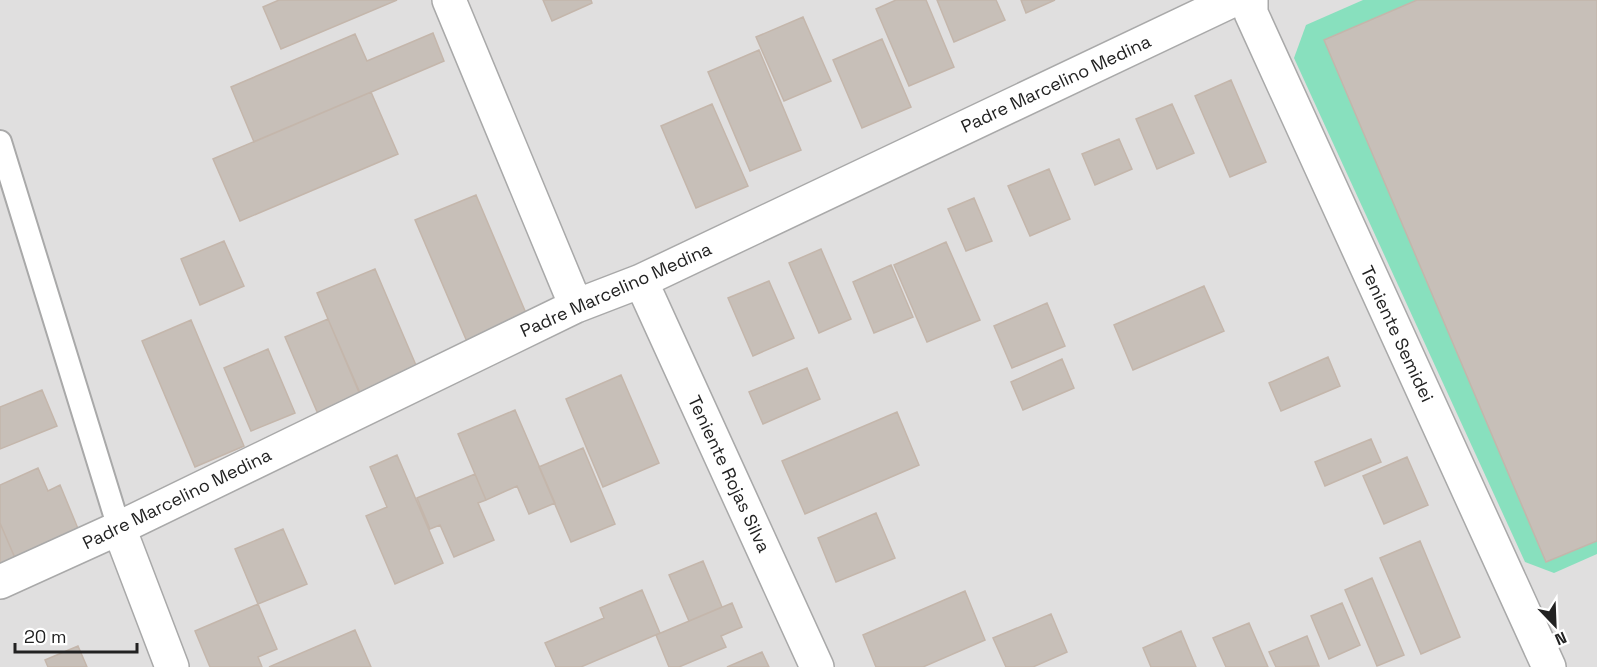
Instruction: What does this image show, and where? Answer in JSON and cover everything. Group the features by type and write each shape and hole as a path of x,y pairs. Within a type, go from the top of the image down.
{"street":[{"path":"449,0 576,306"},
{"name":"Padre Marcelino Medina","path":"0,582 118,528 576,306 641,281 1233,0"},
{"name":"Teniente Semidei","path":"1251,0 1251,13 1549,667"},
{"name":"Teniente Rojas Silva","path":"641,281 817,667"},
{"path":"118,528 171,667"}],"lane":[{"path":"0,142 118,528"}],"shaded area":[{"path":"0,0 1597,0 1597,667 0,667"}],"green space":[{"path":"1363,0 1597,0 1597,554 1554,573 1525,562 1294,58 1306,25"}],"building":[{"path":"279,0 397,0 281,49 263,7"},
{"path":"543,0 591,0 592,3 552,21"},
{"path":"896,0 926,0 954,67 909,86 876,9"},
{"path":"937,0 996,0 1005,20 954,42"},
{"path":"1021,0 1055,0 1026,13"},
{"path":"1417,0 1597,0 1597,541 1546,562 1324,40"},
{"path":"803,17 831,81 784,101 756,37"},
{"path":"433,33 444,61 254,142 231,87 355,34 367,61"},
{"path":"882,39 911,107 862,128 833,60"},
{"path":"759,50 801,150 750,171 708,72"},
{"path":"1231,80 1266,162 1230,177 1195,96"},
{"path":"371,92 398,154 240,221 213,159"},
{"path":"712,104 748,186 696,208 661,126"},
{"path":"1172,104 1194,153 1157,169 1136,119"},
{"path":"1119,139 1132,169 1095,185 1082,154"},
{"path":"1049,169 1070,219 1030,236 1008,186"},
{"path":"476,195 534,332 474,358 415,220"},
{"path":"974,198 992,241 966,251 948,209"},
{"path":"224,241 244,286 200,305 181,259"},
{"path":"946,242 980,320 927,342 894,265"},
{"path":"821,249 851,319 819,333 789,263"},
{"path":"891,265 913,317 874,333 853,282"},
{"path":"375,269 427,391 369,416 317,293"},
{"path":"769,281 794,338 753,356 728,298"},
{"path":"1204,286 1224,331 1133,370 1114,325"},
{"path":"1047,303 1065,346 1012,368 994,326"},
{"path":"328,319 364,402 321,421 285,337"},
{"path":"191,320 244,446 195,467 142,341"},
{"path":"268,349 295,413 251,431 224,368"},
{"path":"1328,357 1340,386 1281,411 1269,383"},
{"path":"1062,359 1074,388 1023,410 1011,382"},
{"path":"807,368 820,399 763,424 749,392"},
{"path":"621,375 659,463 603,487 566,399"},
{"path":"42,390 57,426 0,449 0,407"},
{"path":"515,410 555,503 529,514 517,486 486,500 458,434"},
{"path":"897,412 919,465 805,514 782,461"},
{"path":"1371,439 1381,462 1325,486 1315,462"},
{"path":"583,448 615,524 571,542 539,467"},
{"path":"397,455 443,563 395,584 366,516 387,507 370,467"},
{"path":"1407,457 1428,505 1384,524 1363,476"},
{"path":"38,468 48,491 60,485 79,531 15,558 0,523 0,485"},
{"path":"475,474 486,500 478,503 494,540 454,557 440,525 430,529 417,498"},
{"path":"876,513 895,558 836,582 818,538"},
{"path":"0,523 15,558 0,565"},
{"path":"283,529 307,584 258,604 235,549"},
{"path":"1420,541 1460,637 1421,654 1380,558"},
{"path":"703,561 722,607 689,621 669,575"},
{"path":"1372,578 1404,655 1377,666 1345,590"},
{"path":"642,590 660,633 581,667 556,667 545,643 604,618 600,608"},
{"path":"965,591 985,640 923,667 876,667 863,635"},
{"path":"732,603 742,627 721,636 726,647 679,667 669,667 656,635"},
{"path":"1342,603 1360,645 1329,659 1311,616"},
{"path":"258,604 277,649 258,657 262,667 210,667 195,631"},
{"path":"1051,614 1067,652 1033,667 1006,667 993,638"},
{"path":"1249,623 1268,667 1226,667 1213,638"},
{"path":"355,630 371,667 269,667"},
{"path":"1181,631 1196,667 1151,667 1143,648"},
{"path":"1307,636 1319,666 1276,667 1269,652"},
{"path":"78,646 87,667 48,667 45,660"},
{"path":"762,652 769,667 727,667"}]}
